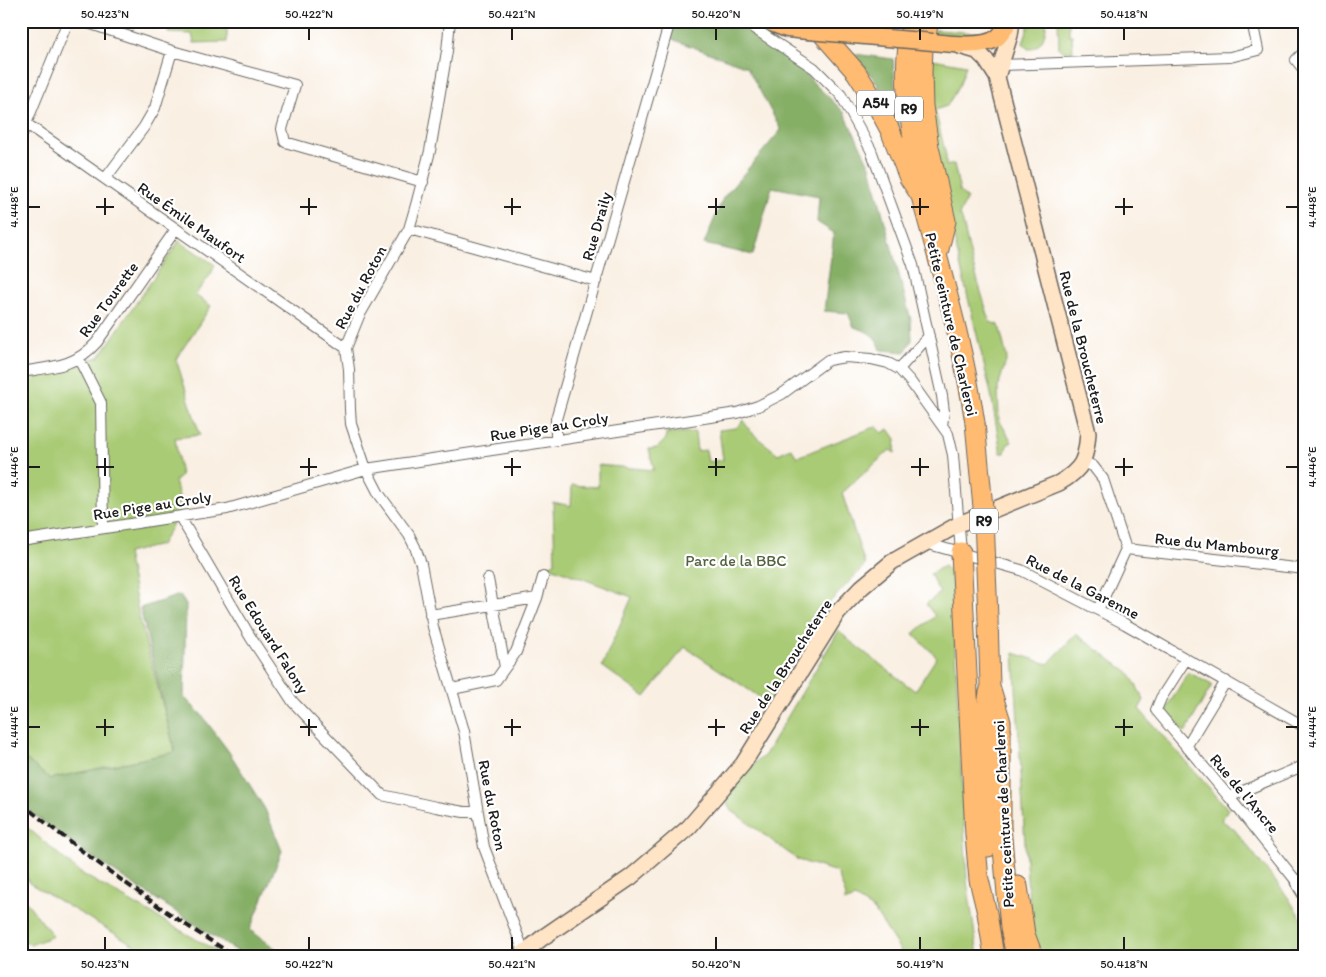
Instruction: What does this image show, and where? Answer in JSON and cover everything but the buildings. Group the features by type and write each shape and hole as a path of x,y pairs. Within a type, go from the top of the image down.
{"highway":[{"name":"Petite ceinture de Charleroi","path":"912,21 908,37 906,79 911,125 921,175 921,196 972,398 984,518 990,686 1001,722 1000,826 1010,928 1016,956"},
{"path":"928,21 923,48 923,106 929,147 946,221 937,256"},
{"name":"A54","path":"809,26 856,72 890,130 909,178 921,196"},
{"path":"961,552 969,747 975,835 979,880 994,956"},
{"path":"987,913 988,854 984,729 990,686"},
{"path":"1002,772 1009,786 1018,892 1025,934 1033,956"}],"main road":[{"path":"766,21 787,29 809,26 956,44 985,43 999,37 1011,21"},
{"path":"956,44 977,51 999,71 1010,35 1011,21"},
{"name":"Rue de la Broucheterre","path":"522,954 542,938 631,877 689,827 742,764 838,612 862,587 892,562 924,543 959,524 1060,483 1074,474 1083,462 1087,448 1088,433 999,71"}],"street":[{"path":"21,136 24,122 68,21"},
{"path":"82,21 172,51 295,85 282,129 285,142 423,182"},
{"name":"Rue du Roton","path":"450,21 444,69 423,182 409,229 359,316 346,348 352,424 366,469 378,494 416,547 430,615 464,731 484,847 522,954"},
{"name":"Rue Draily","path":"556,440 556,418 670,21"},
{"path":"748,21 749,25 814,68 841,95 871,150 913,265 942,396 944,412 942,424"},
{"path":"999,71 1230,58 1258,50 1252,21"},
{"path":"105,179 144,127 155,108 172,51"},
{"path":"1305,51 1296,60 1305,71"},
{"name":"Rue Émile Maufort","path":"24,122 346,348"},
{"path":"409,229 596,281"},
{"name":"Rue Tourette","path":"21,372 53,367 79,359 97,342 176,230"},
{"path":"899,369 929,336"},
{"name":"Rue Pige au Croly","path":"21,541 226,509 366,469 737,413 758,406 782,394 828,360 845,357 888,362 899,369 910,381 948,434 954,455 961,552"},
{"path":"79,359 101,403 103,528"},
{"path":"1083,462 1093,466 1103,479 1126,549 1098,610"},
{"name":"Rue Edouard Falony","path":"180,517 251,638 293,702 382,794 446,809 478,812"},
{"name":"Rue de la Garenne","path":"924,543 1021,570 1098,610 1305,727"},
{"name":"Rue du Mambourg","path":"1126,549 1305,568"},
{"path":"452,689 496,680 516,652 543,577"},
{"path":"488,579 504,668"},
{"path":"430,615 537,598"},
{"path":"1186,659 1161,698 1156,710 1186,747 1226,681"},
{"name":"Rue de l'Ancre","path":"1186,747 1301,881 1305,894"},
{"path":"1229,797 1305,765"},
{"path":"21,848 23,865 21,868"}],"green space":[{"path":"125,21 227,21 227,42 194,43 192,34 168,33 168,27 133,26"},
{"path":"671,21 734,21 747,28 793,63 844,112 870,166 911,320 912,340 905,352 881,350 877,341 871,335 864,330 854,327 848,313 824,311 834,233 817,222 819,196 772,187 753,255 704,244 723,198 781,130 747,67 666,37"},
{"path":"844,21 897,22 893,27 887,28"},
{"path":"1030,21 1046,21 1046,26 1040,43 1028,49 1023,43"},
{"path":"1058,21 1069,21 1069,35 1072,35 1073,52 1063,51 1059,48"},
{"path":"935,30 977,33 976,37 934,36"},
{"path":"854,54 893,59 899,127 876,82"},
{"path":"927,58 966,65 960,84 947,106 935,110 946,156 946,166 954,164 960,192 967,198 959,215 962,219 972,262 990,322 999,325 1007,358 998,387 999,420 1012,442 1007,445 1005,453 1001,453 991,394 930,128"},
{"path":"179,241 215,265 211,274 195,295 211,306 176,359 200,435 175,438 181,476 175,481 182,508 161,545 127,553 139,616 175,752 49,779 21,755 21,374 58,369 99,357"},
{"name":"Parc de la BBC","path":"744,420 749,430 778,454 791,448 797,457 877,426 882,433 889,429 896,439 895,453 890,450 842,493 865,565 828,604 767,702 685,647 645,697 602,666 632,597 548,566 555,563 553,502 571,506 572,485 598,487 598,465 654,470 649,449 657,448 666,439 666,433 695,432 697,451 706,450 708,462 723,460 719,430 736,428"},
{"path":"944,566 951,572 967,881 978,956 904,956 874,910 855,898 844,902 846,896 837,872 798,860 731,810 720,791 765,755 839,630 851,642 915,691 937,657 913,634 935,616 926,604 940,593 930,574"},
{"path":"180,595 186,605 184,697 201,714 229,752 265,809 282,851 250,930 286,956 246,956 84,852 21,805 21,755 50,779 175,752 140,608"},
{"path":"1076,634 1130,674 1144,700 1139,709 1228,809 1221,820 1234,829 1287,896 1305,924 1305,956 1041,956 1033,933 1027,879 1014,653 1048,664"},
{"path":"1188,672 1212,685 1185,733 1167,711 1167,708"},
{"path":"21,822 79,872 225,956 153,956 29,883 21,859"},
{"path":"21,895 53,936 30,945 26,941 21,944"}],"railway":[{"path":"21,803 125,883 235,956"}]}
